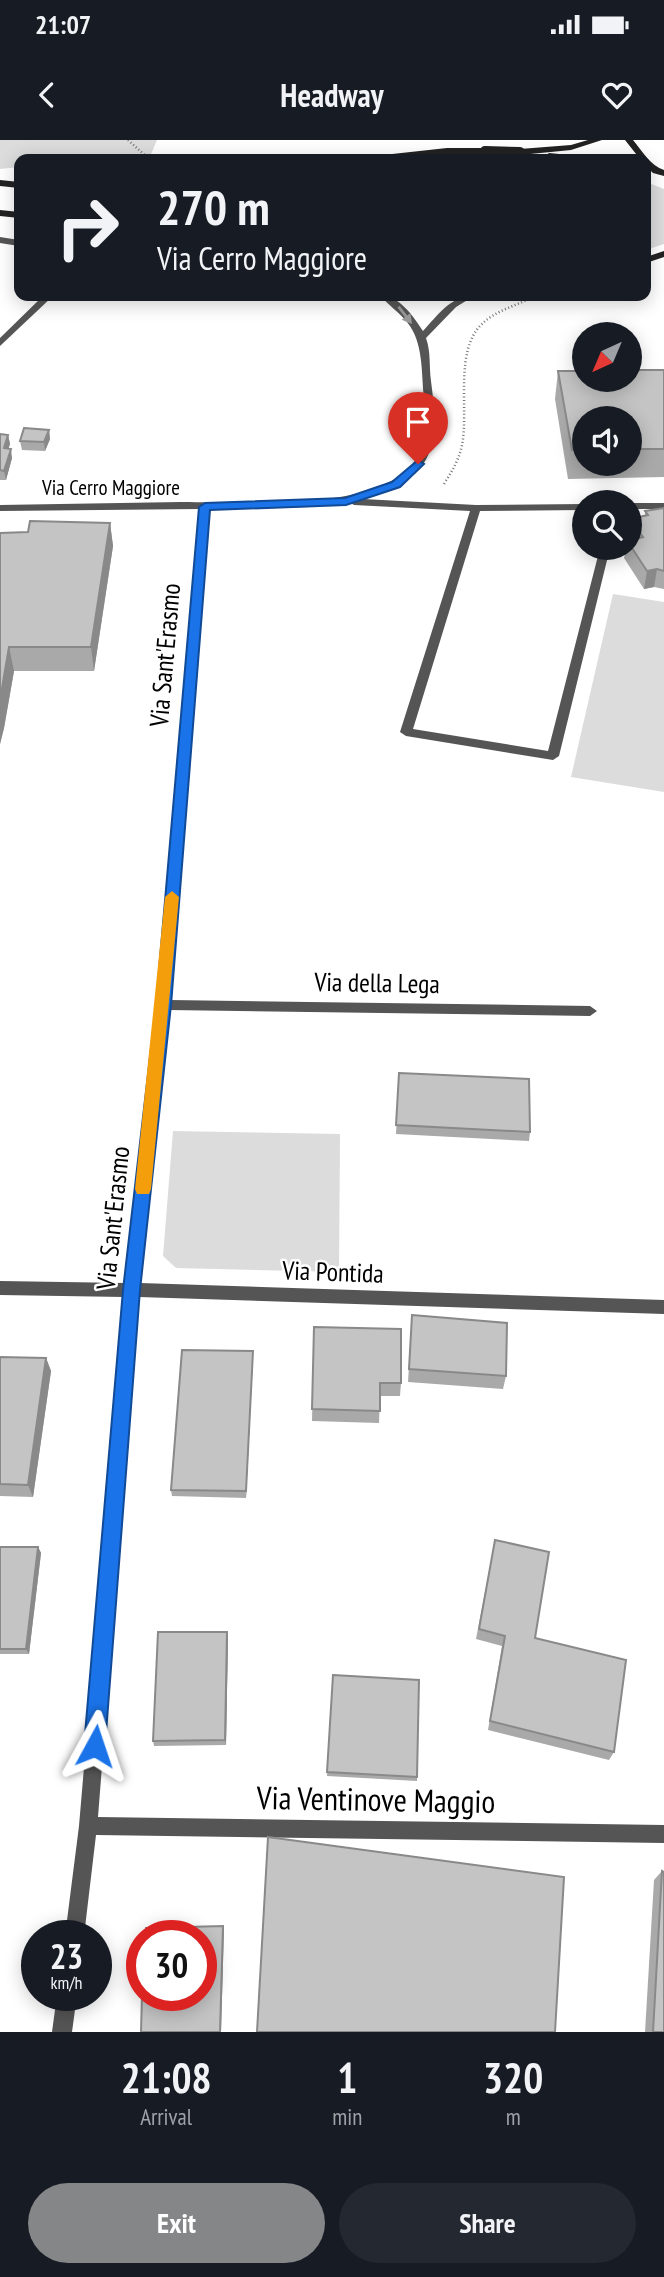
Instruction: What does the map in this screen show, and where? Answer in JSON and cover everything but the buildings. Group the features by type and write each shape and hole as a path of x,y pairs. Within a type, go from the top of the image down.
{"street":[{"path":"520,152 571,147 598,140"},
{"path":"629,140 640,154"},
{"path":"420,154 447,151 537,154"},
{"path":"0,343 43,301"},
{"path":"392,301 422,337 460,301"},
{"name":"Via Cerro Maggiore","path":"0,508 205,507 346,501 396,484 418,464 428,443 431,420 422,337"},
{"path":"346,501 476,508 572,507"},
{"path":"642,506 664,506"},
{"name":"Via Sant'Erasmo","path":"77,1920 88,1826 132,1290 163,1005 205,507"},
{"path":"476,508 406,732 554,756 602,560"},
{"name":"Via della Lega","path":"163,1005 590,1011"},
{"name":"Via Pontida","path":"0,1288 664,1307"},
{"name":"Via Ventinove Maggio","path":"88,1826 664,1834"},
{"path":"62,2032 65,2011"}],"path":[{"path":"128,140 143,154"},
{"path":"432,505 434,496 455,471 459,460 464,436 468,348 477,330 500,312 527,301"}],"shaded area":[{"path":"0,140 157,140 151,154 14,154 14,168 0,169"},
{"path":"651,184 664,189 664,244 651,248"},
{"path":"613,594 664,602 664,792 571,777"},
{"path":"173,1131 340,1134 339,1272 176,1268 163,1256"}],"slow traffic":[{"path":"143,1189 172,897"}],"route":[{"path":"95,1746 132,1290 163,1005 205,507 346,501 396,484 418,464"}]}
